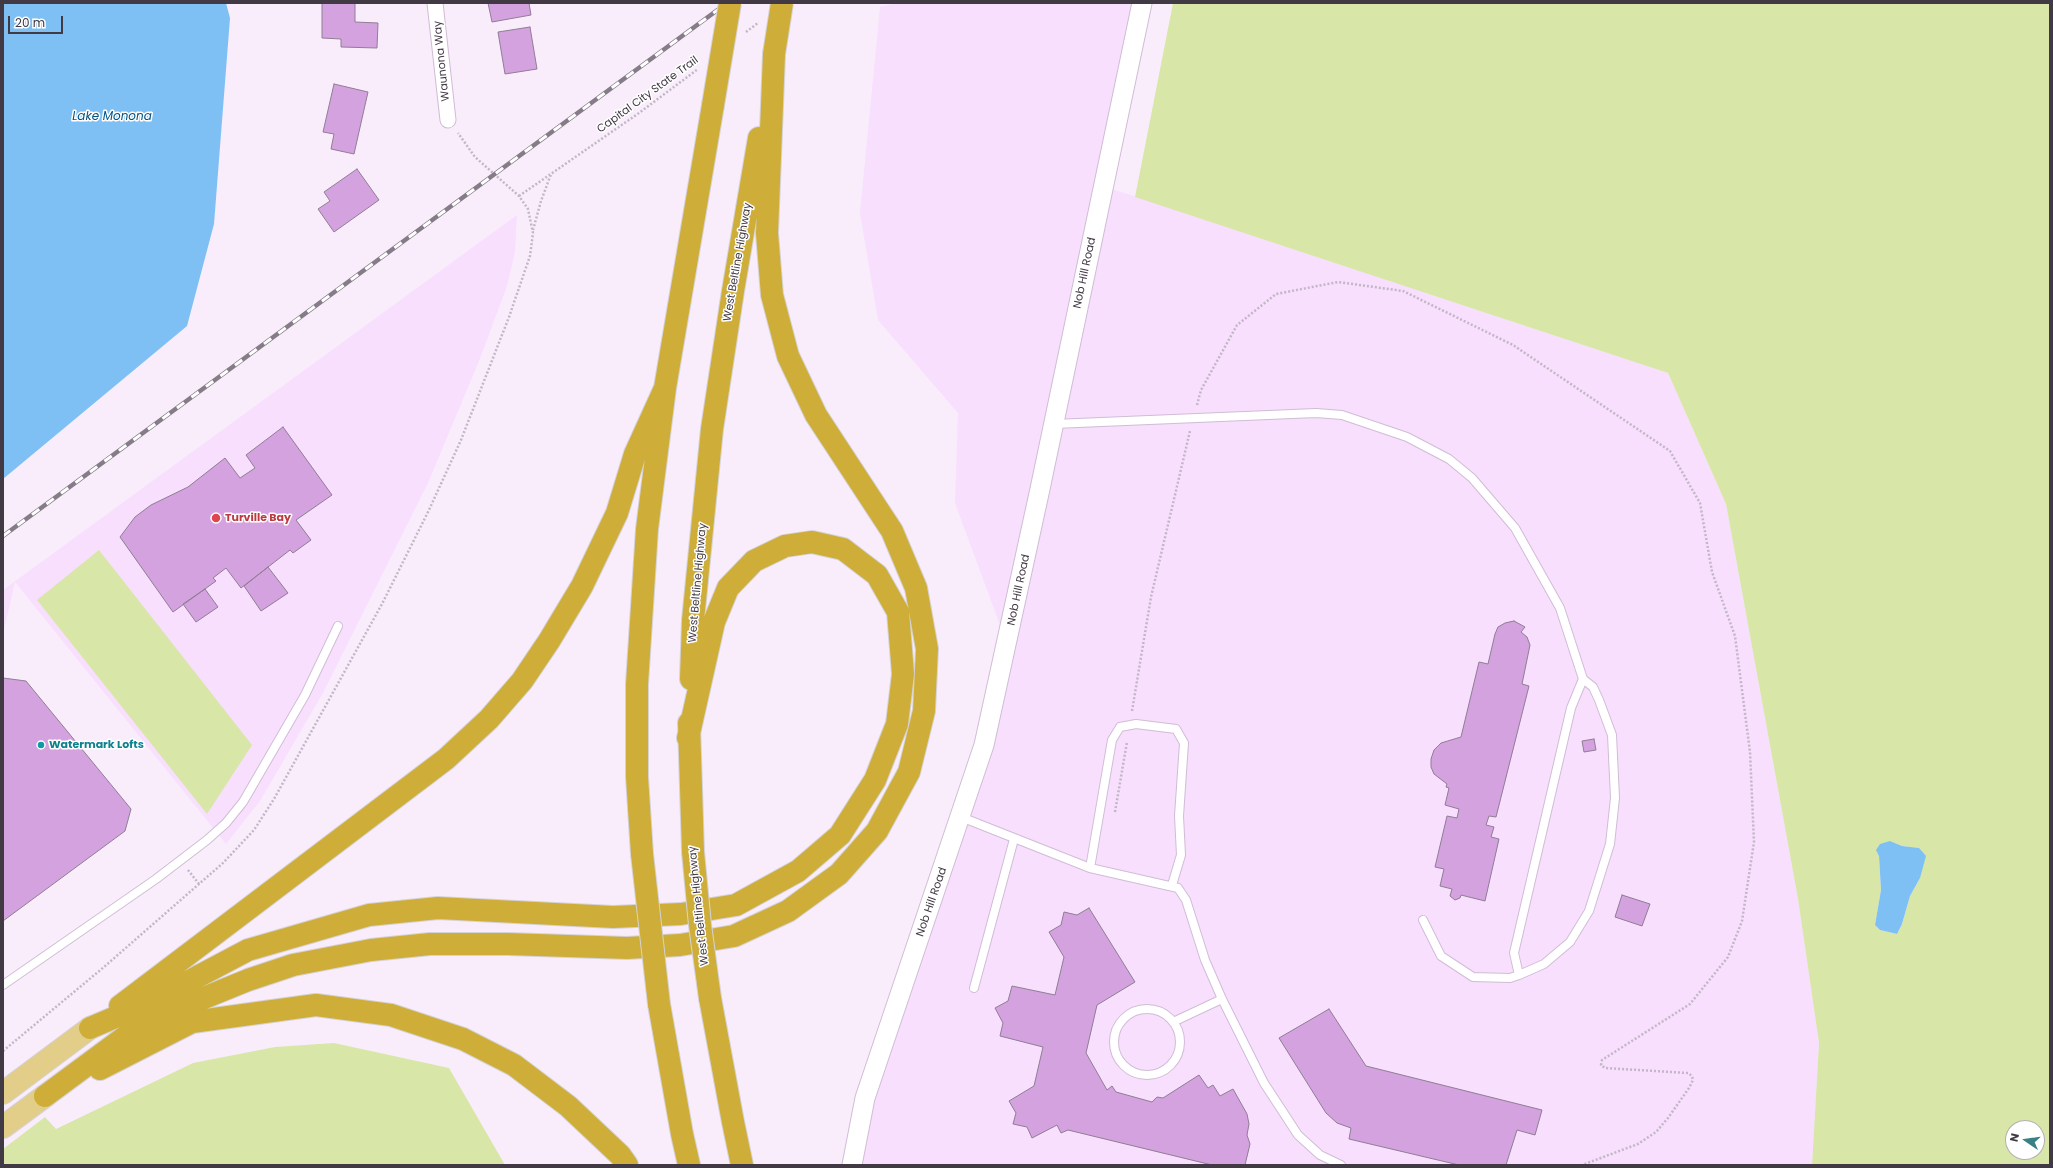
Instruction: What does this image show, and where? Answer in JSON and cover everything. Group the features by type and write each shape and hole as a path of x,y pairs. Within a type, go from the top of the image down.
{"highway":[{"path":"689,1165 682,1134 659,1004 642,854 637,777 637,684 647,529 665,388 730,3"},
{"name":"West Beltline Highway","path":"742,1165 732,1122 710,998 700,925 693,852 688,738 693,620 712,429 733,291 782,3"},
{"path":"45,1096 145,1022 248,980 294,965 371,950 430,944 508,944 627,948 680,945 734,936 788,911 839,874 877,832 909,772 924,712 927,649 916,588 892,531 816,415 788,356 772,295 767,232 774,54"},
{"path":"90,1028 446,759 489,719 522,681 549,641 582,586 617,512 635,454 665,388"},
{"path":"90,1028 144,1005 248,950 369,915 438,908 613,917 681,914 736,905 798,870 840,835 875,780 897,724 903,674 898,612 877,574 843,550 812,542 785,546 754,561 728,588 714,622 688,738"},
{"path":"45,1096 192,1022 316,1005 392,1016 470,1042 514,1065 568,1106 620,1155 627,1165"}],"main road":[{"path":"3,1093 90,1028"},
{"path":"3,1127 45,1096"}],"street":[{"name":"Waunona Way","path":"435,3 448,120"},
{"name":"Nob Hill Road","path":"852,1165 865,1098 961,817 984,745 1142,3"}],"lane":[{"path":"1053,424 1316,413 1342,415 1407,437 1449,459 1472,478 1515,528 1560,608 1583,679 1593,687 1612,735 1615,798 1610,844 1589,910 1570,942 1544,964 1510,978 1473,977 1441,956 1423,920"},
{"path":"3,985 156,880 226,823 243,802 305,695 338,626"},
{"path":"1519,974 1514,954 1571,708 1583,679"},
{"path":"1090,868 1112,740 1120,727 1136,724 1176,729 1184,743 1179,816 1181,854 1172,885"},
{"path":"961,817 1090,868 1172,885 1178,888 1186,900 1205,960 1222,999 1264,1083 1298,1135 1320,1155 1341,1165"},
{"path":"974,988 1014,839"},
{"path":"1173,1022 1222,999"},
{"path":"1143,1009 1155,1010 1165,1014 1173,1022 1178,1032 1180,1042 1174,1062 1166,1069 1157,1074 1147,1076 1136,1074 1127,1070 1119,1061 1114,1045 1116,1028 1123,1019 1132,1012 1143,1009"}],"path":[{"path":"740,36 759,22"},
{"name":"Capital City State Trail","path":"448,120 475,157 519,196 639,113 702,65"},
{"path":"533,231 541,201 552,173"},
{"path":"1114,815 1151,597 1193,418 1202,390 1236,325 1276,294 1338,282 1403,292 1513,345 1670,451 1700,503 1712,572 1734,636 1750,752 1754,842 1742,921 1728,957 1690,1004 1602,1060 1602,1065 1605,1068 1688,1073 1692,1076 1693,1080 1689,1088 1668,1118 1656,1132 1638,1144 1582,1165"}],"shaded area":[{"path":"897,3 1142,3 1103,186 1668,373 1726,504 1798,899 1819,1043 1812,1165 852,1165 1007,644 955,503 958,413 878,320 860,213 880,7"},
{"path":"517,215 515,252 507,286 479,361 428,483 323,693 260,801 226,844 15,582 3,634 3,590"}],"green space":[{"path":"1173,3 2050,3 2050,1165 1812,1165 1819,1043 1798,899 1726,504 1668,373 1135,197","holes":["1890,841 1902,846 1918,848 1920,878 1910,896 1902,924 1897,934 1880,930 1875,925 1881,890 1879,856"]},
{"path":"99,550 252,745 207,814 37,600"},
{"path":"334,1043 449,1068 505,1165 3,1165 3,1149 45,1117 56,1129 193,1063 275,1047"}],"water":[{"name":"Lake Monona","path":"3,3 226,3 230,18 214,224 187,326 3,479"},
{"path":"1890,841 1902,846 1919,848 1926,856 1920,878 1910,896 1902,924 1897,934 1880,930 1875,925 1881,890 1879,856 1876,850 1880,844"}],"building":[{"path":"322,3 355,3 355,22 378,23 377,48 341,47 341,39 322,38"},
{"path":"488,3 529,3 531,15 492,22"},
{"path":"530,27 537,69 505,74 498,32"},
{"path":"334,84 368,92 354,154 331,149 334,134 323,132"},
{"path":"357,169 379,200 334,232 318,209 330,201 324,192"},
{"name":"Turville Bay","path":"283,427 332,495 296,520 311,540 293,553 290,550 241,588 226,568 213,578 216,581 173,612 120,537 135,517 151,505 188,487 225,458 240,478 255,468 246,455"},
{"path":"268,567 288,593 261,611 244,586"},
{"path":"205,589 218,607 196,622 183,604"},
{"path":"1514,621 1525,627 1521,632 1527,637 1530,645 1522,684 1529,686 1496,817 1489,816 1486,825 1494,827 1491,837 1499,839 1485,901 1461,895 1460,898 1455,900 1450,896 1452,889 1440,886 1444,869 1435,867 1447,816 1457,818 1459,809 1445,805 1449,788 1446,787 1447,784 1434,774 1431,767 1431,759 1434,750 1441,743 1461,737 1479,662 1488,664 1498,627 1505,623"},
{"name":"Watermark Lofts","path":"3,678 26,681 131,809 125,831 3,921"},
{"path":"1594,739 1596,750 1584,752 1582,741"},
{"path":"1622,895 1650,904 1642,926 1615,917"},
{"path":"1089,908 1135,982 1097,1005 1086,1053 1107,1090 1112,1086 1116,1092 1152,1102 1157,1097 1163,1098 1199,1075 1208,1088 1213,1085 1220,1096 1233,1089 1247,1114 1249,1124 1247,1135 1250,1144 1245,1165 1212,1165 1068,1130 1061,1133 1057,1125 1032,1138 1027,1127 1013,1124 1016,1113 1009,1101 1034,1086 1043,1047 1000,1036 1003,1023 995,1008 1008,1001 1012,986 1055,995 1064,957 1049,932 1061,925 1064,912 1077,915"},
{"path":"1329,1009 1366,1066 1542,1110 1535,1135 1517,1130 1506,1165 1459,1165 1349,1139 1351,1128 1337,1123 1326,1113 1279,1038"}],"railway":[{"path":"3,536 727,3"}],"place":[{"name":"Turville Bay","path":"216,518"},
{"name":"Watermark Lofts","path":"41,745"}]}
